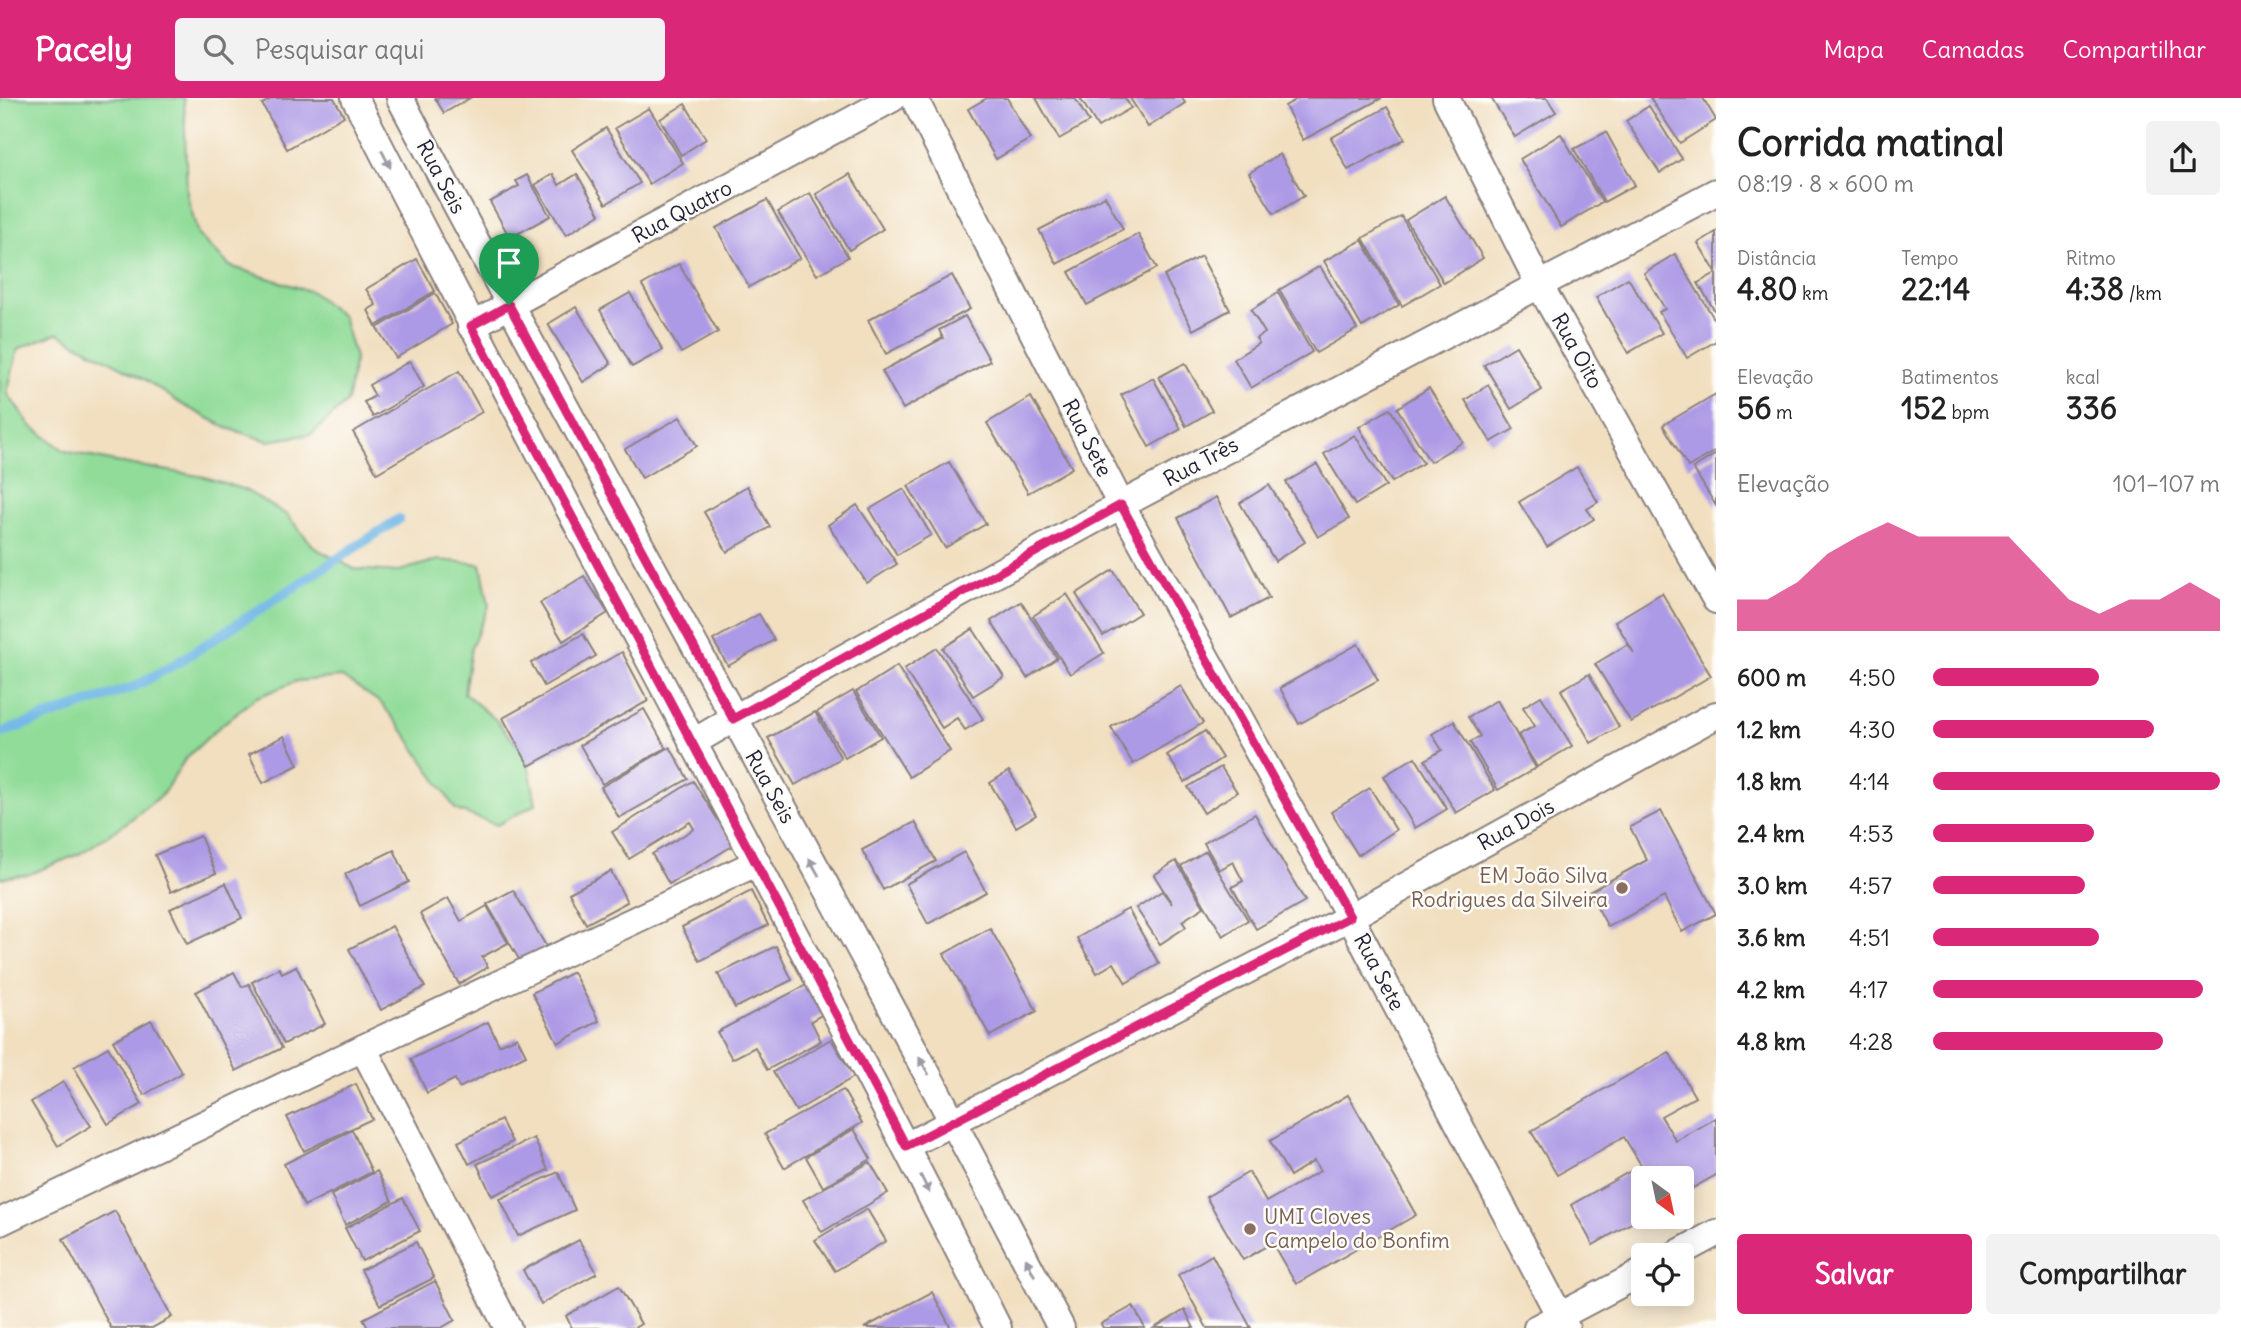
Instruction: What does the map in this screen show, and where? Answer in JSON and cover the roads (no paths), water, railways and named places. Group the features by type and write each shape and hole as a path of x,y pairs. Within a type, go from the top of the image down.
{"street":[{"path":"355,98 471,326 906,1146 998,1328"},
{"name":"Rua Seis","path":"400,98 509,305 954,1122 1061,1328"},
{"name":"Rua Quatro","path":"471,326 893,98"},
{"name":"Rua Sete","path":"914,98 1121,505 1350,917 1554,1324"},
{"name":"Rua Oito","path":"1446,98 1539,284 1716,600"},
{"name":"Rua Três","path":"692,743 1121,505 1716,192"},
{"name":"Rua Dois","path":"906,1146 1350,917 1716,715"},
{"path":"0,1222 755,863"},
{"path":"363,1048 508,1328"},
{"path":"1694,1245 1716,1233"},
{"path":"1554,1324 1631,1279"}],"waterway":[{"path":"0,733 134,687 177,663 399,519"}],"place":[{"name":"EM João Silva Rodrigues da Silveira","path":"1622,888"},
{"name":"UMI Cloves Campelo do Bonfim","path":"1250,1229"}]}
